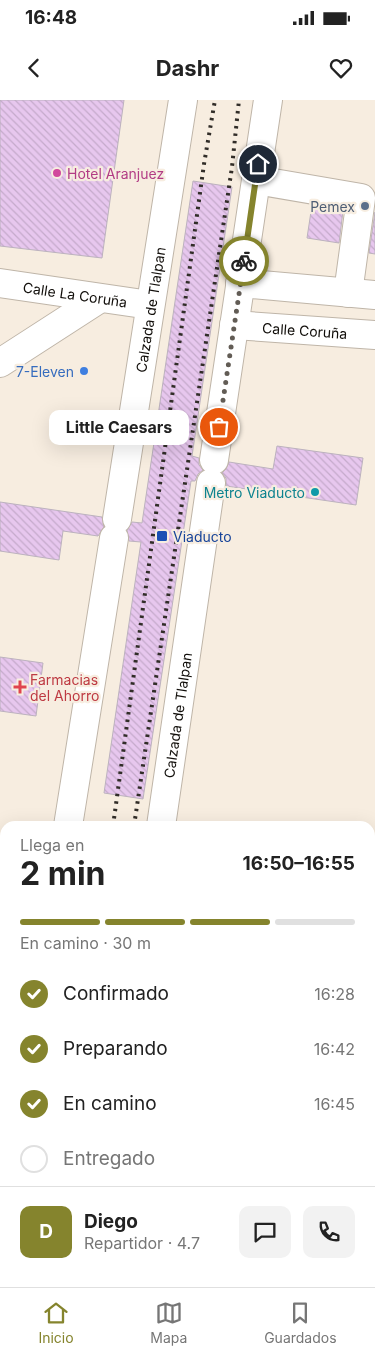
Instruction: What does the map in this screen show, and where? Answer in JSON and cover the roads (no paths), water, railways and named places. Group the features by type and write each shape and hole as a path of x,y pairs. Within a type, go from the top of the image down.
{"main road":[{"name":"Calzada de Tlalpan","path":"69,821 183,100"},
{"name":"Calzada de Tlalpan","path":"162,821 268,100"},
{"path":"256,180 361,198 348,293"},
{"name":"Calle La Coruña","path":"0,283 150,305"},
{"path":"240,283 375,295"},
{"path":"0,363 99,299"},
{"name":"Calle Coruña","path":"234,325 375,335"}],"railway":[{"path":"114,821 204,164 215,100"},
{"path":"135,821 232,167 239,100"}],"place":[{"name":"Hotel Aranjuez","path":"57,173"},
{"name":"Pemex","path":"365,206"},
{"name":"7-Eleven","path":"84,371"},
{"name":"Little Caesars","path":"219,427"},
{"name":"Metro Viaducto","path":"315,492"},
{"name":"Viaducto","path":"162,536"},
{"name":"Farmacias del Ahorro","path":"20,687"}]}
